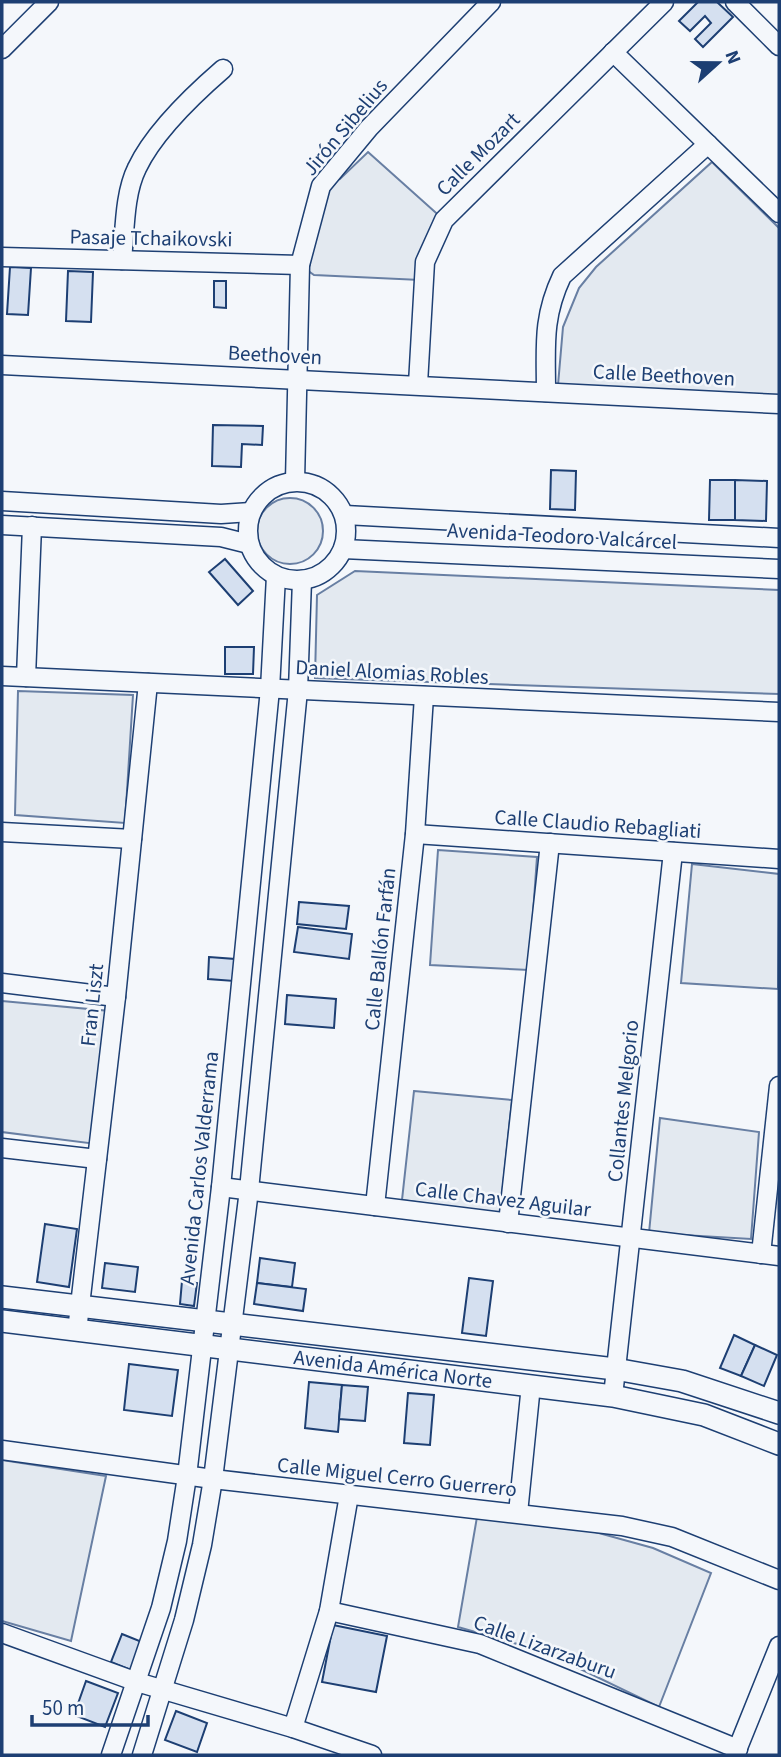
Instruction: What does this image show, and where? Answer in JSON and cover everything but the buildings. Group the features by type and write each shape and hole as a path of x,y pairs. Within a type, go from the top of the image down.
{"main road":[{"name":"Avenida América Norte","path":"2,1297 615,1369 682,1381 779,1413"},
{"name":"Avenida América Norte","path":"2,1321 613,1396 705,1415 779,1444"}],"street":[{"path":"2,48 49,2"},
{"name":"Jirón Sibelius","path":"295,481 300,265 321,186 369,128 491,2"},
{"name":"Calle Mozart","path":"418,384 425,262 444,220 664,2"},
{"path":"735,2 779,46"},
{"path":"613,52 779,213"},
{"path":"122,260 126,214 136,168 182,104 223,69"},
{"path":"546,392 549,303 562,276 708,144"},
{"name":"Pasaje Tchaikovski","path":"2,257 300,265"},
{"name":"Beethoven","path":"2,365 546,392"},
{"name":"Calle Beethoven","path":"546,392 779,404"},
{"path":"295,481 312,483 326,490 345,515 343,549 327,571 302,580 276,576 264,568 249,544 247,528 251,512 269,490 295,481"},
{"path":"2,501 221,514 251,512"},
{"name":"Avenida Teodoro Valcárcel","path":"345,515 779,538"},
{"path":"2,524 221,537 249,544"},
{"path":"524,526 524,557"},
{"path":"26,677 32,527"},
{"name":"Avenida Teodoro Valcárcel","path":"343,549 779,569"},
{"name":"Avenida Carlos Valderrama","path":"111,1755 162,1608 177,1541 187,1476 221,1187 270,689 276,576"},
{"path":"142,1755 164,1690 202,1545 231,1349 298,690 302,580"},
{"name":"Daniel Alomias Robles","path":"2,676 779,712"},
{"name":"Fran Liszt","path":"77,1331 116,997 148,683"},
{"name":"Calle Ballón Farfán","path":"375,1206 415,834 424,696"},
{"path":"2,832 132,839"},
{"name":"Calle Claudio Rebagliati","path":"415,834 779,859"},
{"path":"509,1223 550,843"},
{"name":"Collantes Melgorio","path":"613,1396 673,852"},
{"path":"2,983 116,997"},
{"path":"770,1255 779,1087"},
{"path":"2,1148 97,1159"},
{"name":"Calle Chavez Aguilar","path":"221,1187 770,1255"},
{"path":"519,1513 531,1385"},
{"name":"Calle Miguel Cerro Guerrero","path":"2,1450 187,1476 622,1526 672,1537 779,1580"},
{"path":"293,1728 330,1611 349,1495"},
{"name":"Calle Lizarzaburu","path":"330,1611 480,1644 737,1752"},
{"path":"2,1633 137,1682 293,1728 372,1755"},
{"path":"737,1752 779,1646"}],"shaded area":[{"path":"368,152 444,220 420,280 314,275 300,265 321,186 340,179"},
{"path":"712,162 779,228 779,398 558,385 563,327 579,288 596,267"},
{"path":"290,498 303,501 313,508 320,518 323,531 320,544 313,554 303,561 290,564 277,561 267,554 260,544 257,531 260,518 267,508 277,501"},
{"path":"355,571 779,590 779,694 315,678 317,595"},
{"path":"18,691 133,695 125,823 15,815"},
{"path":"438,850 537,857 529,970 430,965"},
{"path":"692,864 779,874 778,989 681,983"},
{"path":"2,1001 110,1011 96,1144 2,1132"},
{"path":"414,1091 512,1100 500,1214 402,1200"},
{"path":"660,1118 759,1132 751,1239 649,1233"},
{"path":"2,1460 106,1476 71,1641 2,1621"},
{"path":"477,1517 588,1530 653,1548 711,1573 659,1707 545,1652 458,1627"}]}
